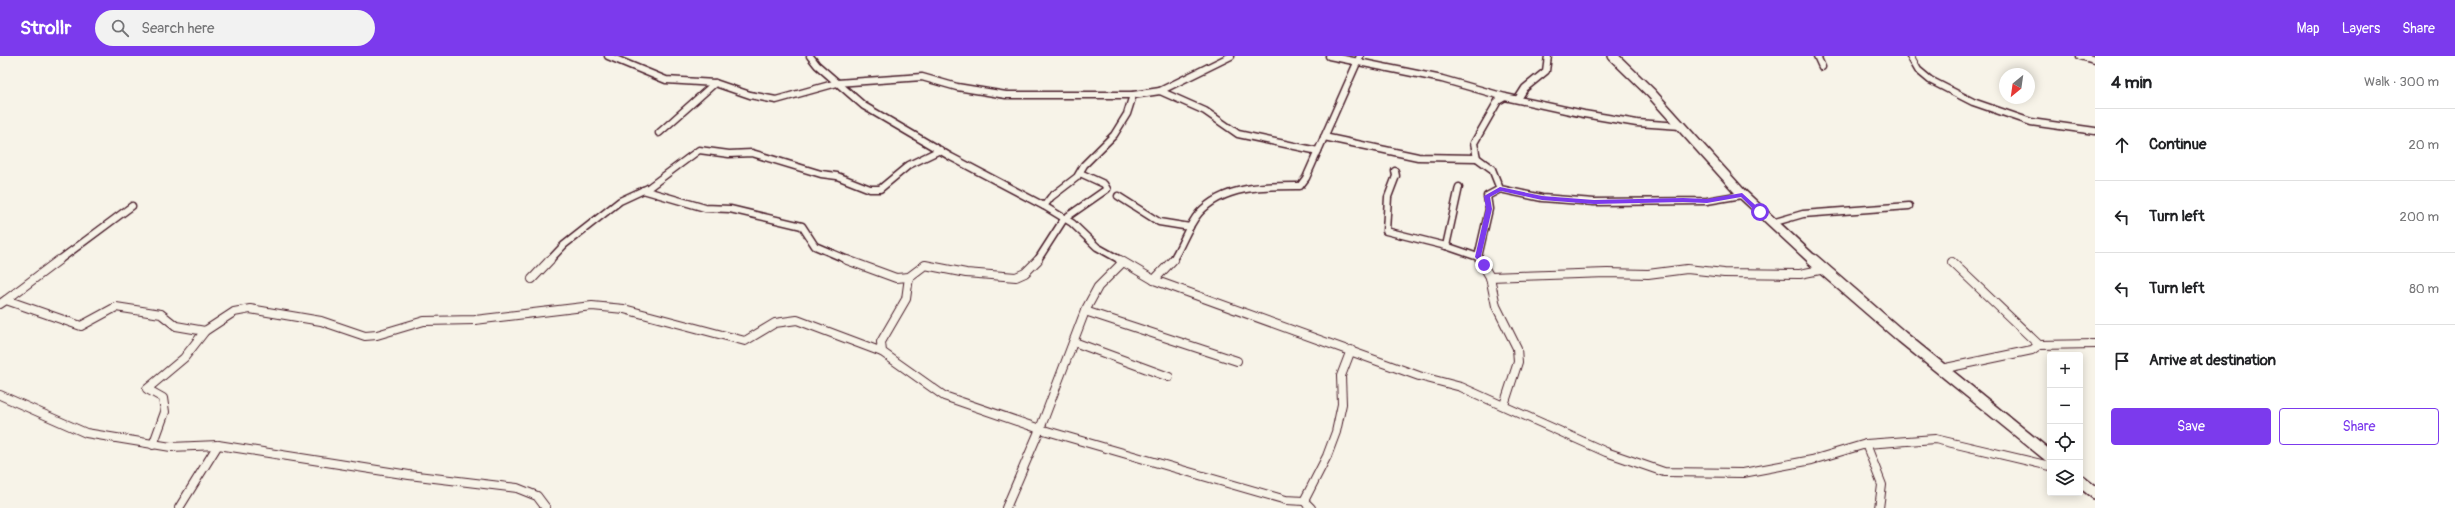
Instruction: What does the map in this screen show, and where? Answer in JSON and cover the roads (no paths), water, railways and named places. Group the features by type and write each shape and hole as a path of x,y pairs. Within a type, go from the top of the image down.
{"main road":[{"path":"1613,56 1681,126 1742,195 1772,223 1941,369 2047,455"},
{"path":"2083,483 2094,492"}],"street":[{"path":"608,56 666,80 715,83 750,95 776,100 837,83 922,76 957,87 1006,95 1067,93 1134,95 1160,91 1231,56"},
{"path":"810,56 837,83 864,106 940,150 1065,218 1097,247 1154,280 1351,350 1419,376 1461,387 1606,452 1664,472 1743,474 1812,460 1866,444 1935,439 2047,465"},
{"path":"1329,56 1442,79 1505,97 1629,121 1681,126"},
{"path":"1154,280 1166,269 1176,256 1190,227 1203,209 1216,197 1258,187 1300,186 1306,178 1355,62 1360,56"},
{"path":"1518,99 1525,88 1546,71 1548,56"},
{"path":"1817,56 1822,67"},
{"path":"1910,56 1914,66 1922,75 1963,97 2009,117 2095,132"},
{"path":"2080,56 2095,60"},
{"path":"659,133 715,83"},
{"path":"1160,91 1163,94 1205,111 1238,134 1318,151"},
{"path":"1044,206 1051,197 1080,173 1096,152 1114,135 1127,114 1134,95"},
{"path":"1477,158 1474,143 1498,101 1505,97"},
{"path":"1324,137 1418,157 1477,158 1492,169 1500,189"},
{"path":"532,279 564,245 620,201 643,190 699,150 729,154 752,153 820,174 837,176 870,190 880,188 909,165 940,150"},
{"path":"1396,171 1396,176 1388,197 1386,231 1446,246 1478,257 1490,277 1496,306 1517,348 1518,362 1504,405"},
{"path":"643,190 705,208 730,209 802,226 815,246 825,252 896,278 909,277 925,265 966,273 1016,277 1022,275 1035,265 1065,218 1101,196 1107,189 1104,184 1080,173"},
{"path":"1446,246 1450,229 1450,214 1459,187"},
{"path":"1478,257 1489,209 1487,196 1500,189 1542,198 1594,202 1683,200 1707,201 1742,195"},
{"path":"1118,196 1156,222 1170,226 1190,227"},
{"path":"3,302 132,206"},
{"path":"1772,223 1803,214 1909,206"},
{"path":"1006,508 1040,429 1085,312 1098,287 1122,262"},
{"path":"1952,262 2039,345"},
{"path":"1490,277 1607,273 1648,274 1687,269 1724,273 1800,274 1825,269"},
{"path":"882,352 881,342 906,299 909,277"},
{"path":"3,302 81,326 116,308 161,314 176,326 205,331"},
{"path":"153,445 165,412 163,398 147,389 184,358 205,331 234,312 250,310 321,322 365,336 377,335 399,327 424,321 482,319 592,306 624,309 745,341 758,336 776,320 786,318 797,320 882,352 944,396 1040,429 1286,500 1304,501 1312,508"},
{"path":"1085,312 1237,361"},
{"path":"1074,342 1127,360 1169,377"},
{"path":"1941,369 2032,350 2039,345 2095,344"},
{"path":"1304,501 1326,460 1336,428 1342,406 1340,383 1343,365 1351,350"},
{"path":"0,395 86,434 171,447 218,445 409,475 517,488 537,496 546,508"},
{"path":"1866,444 1882,485 1879,508"},
{"path":"179,508 218,445"}]}
